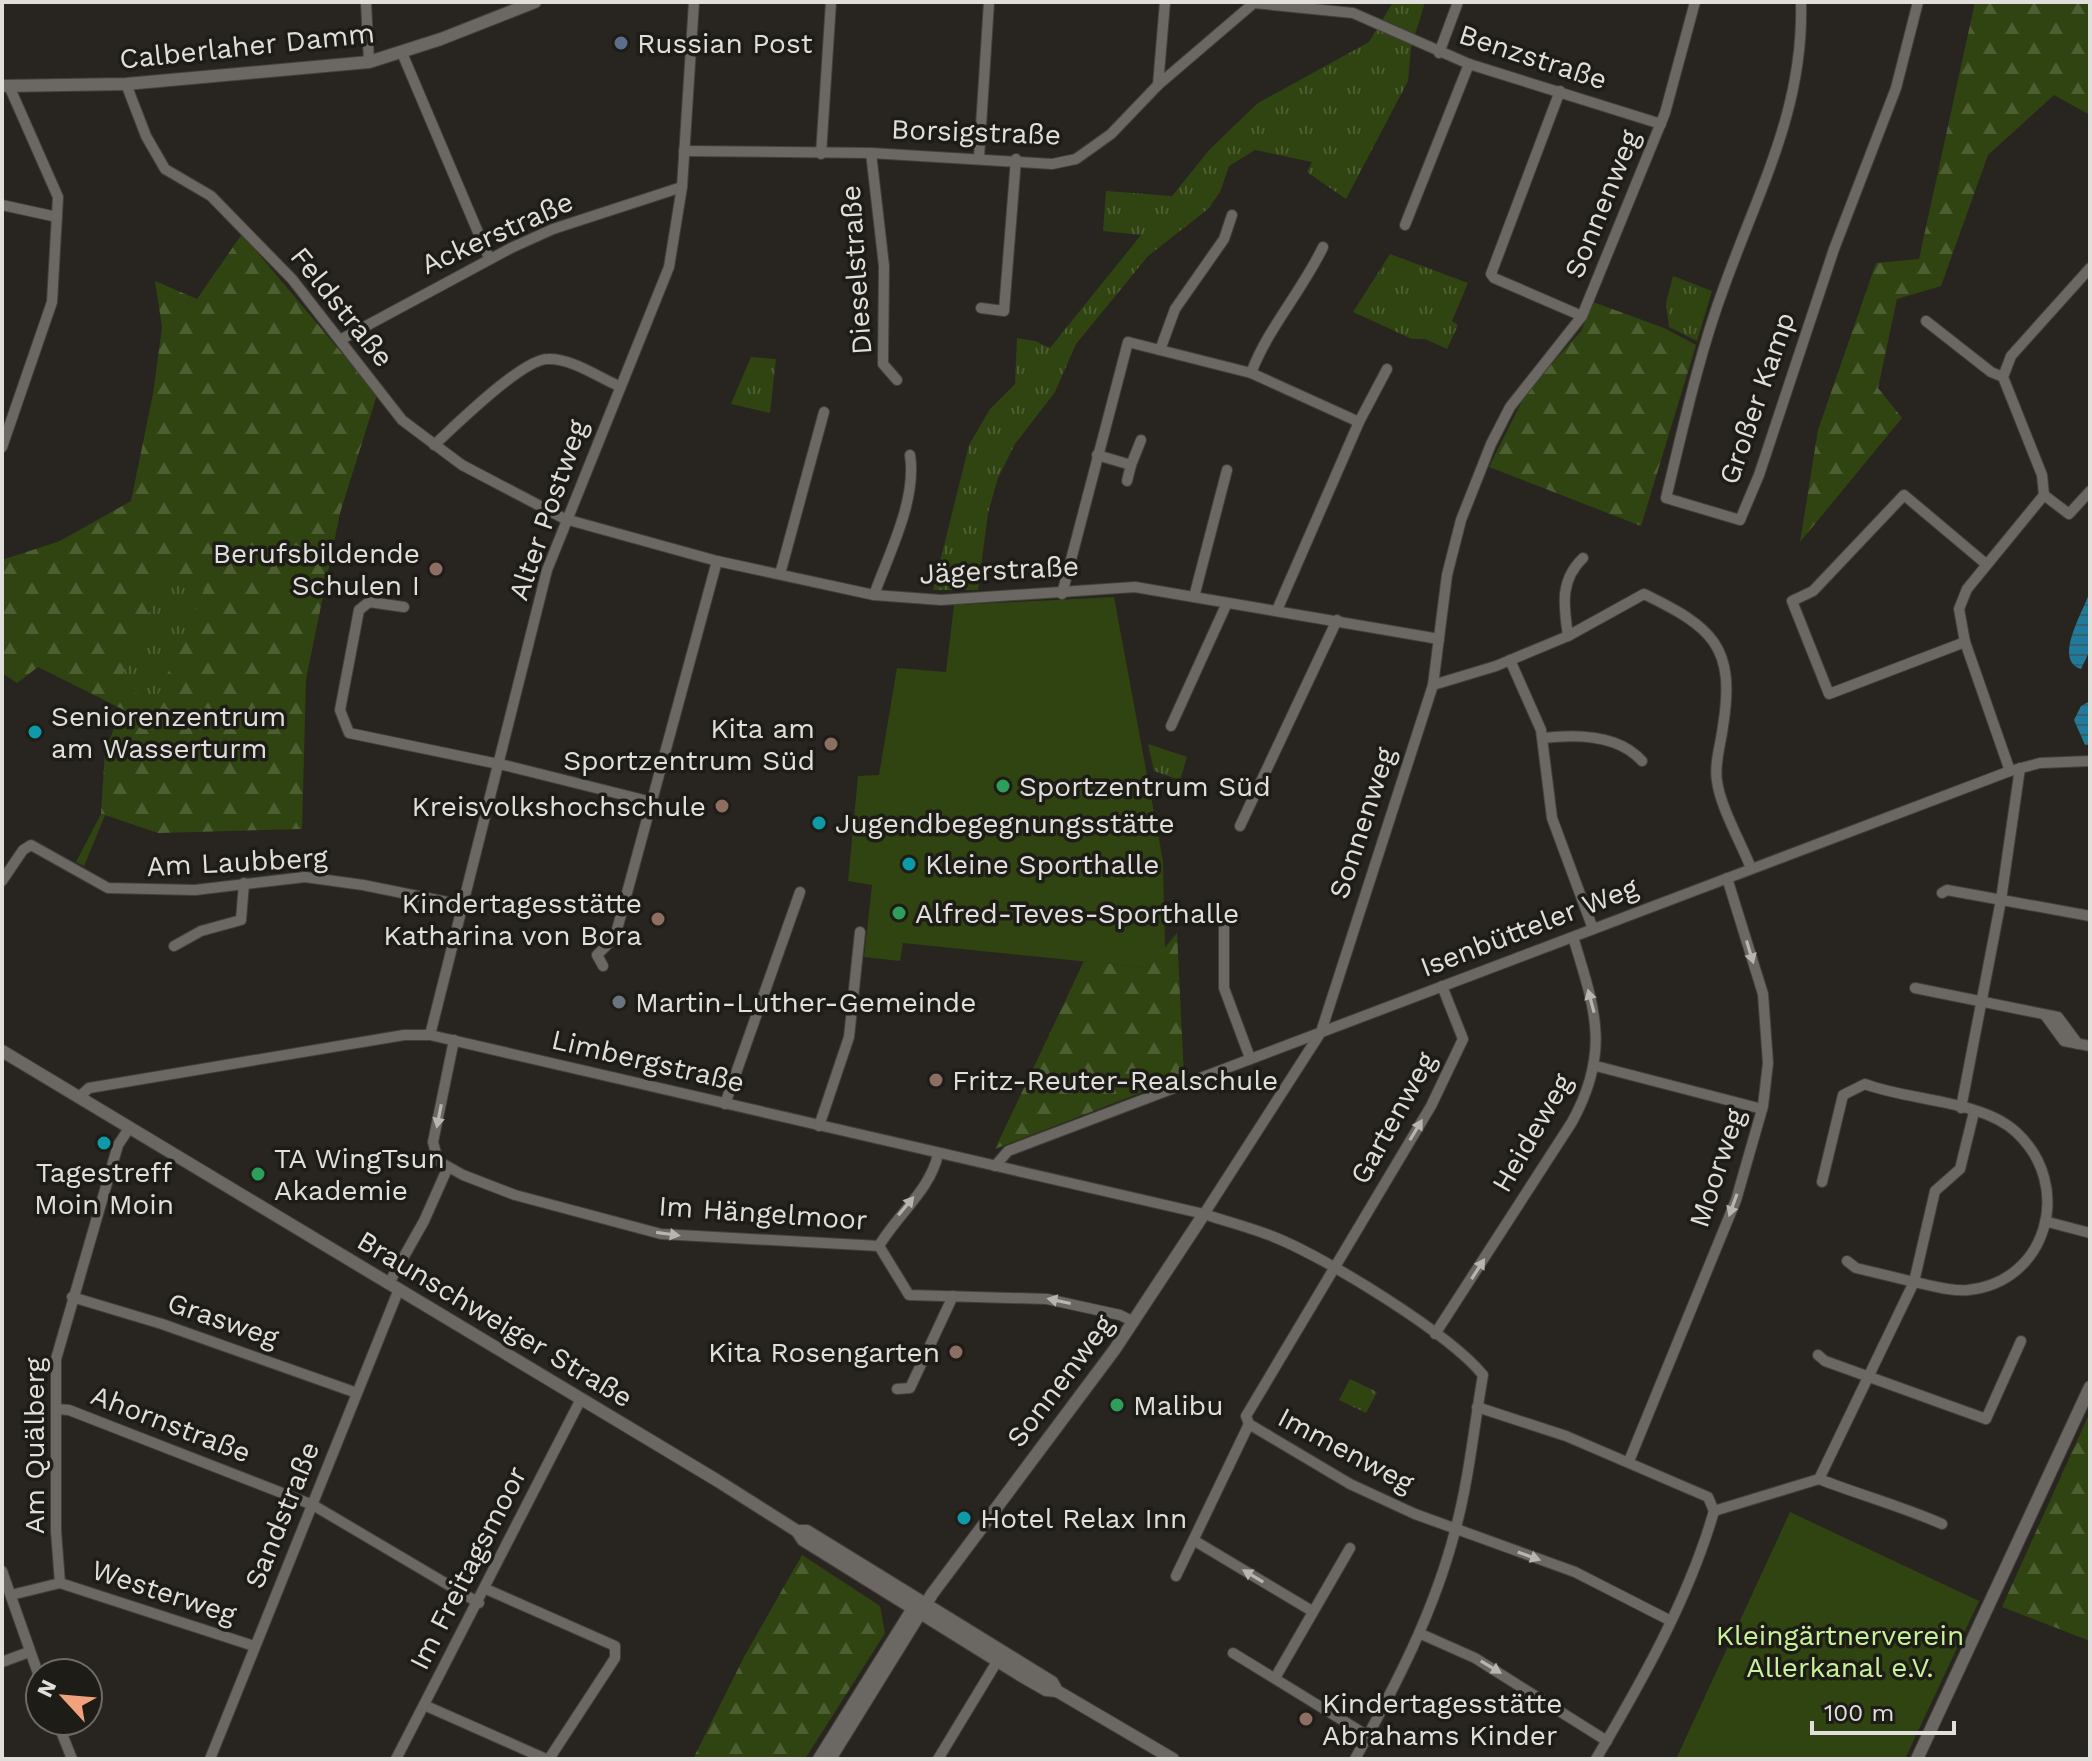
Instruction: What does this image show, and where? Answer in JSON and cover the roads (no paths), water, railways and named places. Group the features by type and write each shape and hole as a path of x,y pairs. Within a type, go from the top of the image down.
{"street":[{"path":"366,2 369,62"},
{"name":"Alter Postweg","path":"430,1035 547,570 669,267 682,187 694,2"},
{"path":"821,154 831,2"},
{"path":"979,157 989,2"},
{"path":"1158,85 1165,2"},
{"name":"Borsigstraße","path":"684,151 871,153 1016,159 1052,164 1076,159 1111,134 1158,85 1254,2"},
{"name":"Benzstraße","path":"1254,2 1353,13 1469,64 1661,124"},
{"path":"1439,53 1458,2"},
{"name":"Sonnenweg","path":"923,1604 1134,1322 1321,1032 1433,685 1447,575 1461,520 1491,444 1510,407 1582,316 1661,124 1682,59 1695,2"},
{"name":"Großer Kamp","path":"1801,2 1796,88 1774,158 1722,290 1666,498 1740,520 1759,475 1813,307 1896,88 1918,2"},
{"name":"Calberlaher Damm","path":"5,86 126,84 369,62 402,53 530,3"},
{"path":"402,53 489,258"},
{"path":"1405,225 1469,64"},
{"name":"Feldstraße","path":"126,84 146,136 165,169 222,206 292,279 402,420 434,445 514,495 565,519"},
{"path":"2,447 52,302 58,197 5,86"},
{"path":"1560,91 1491,274 1582,316"},
{"name":"Dieselstraße","path":"871,153 884,266 883,364 897,380"},
{"path":"981,308 1004,311 1016,159"},
{"name":"Ackerstraße","path":"340,340 489,258 553,229 682,187"},
{"path":"2,205 57,217"},
{"path":"1160,350 1175,309 1224,239 1232,215"},
{"path":"1251,373 1256,358 1308,278 1323,247"},
{"path":"1961,1108 2001,900 2015,769 1965,642 1959,609 1967,589 2044,495 2042,475 2003,377 2011,356 2090,268"},
{"path":"1926,321 1991,372 2003,377"},
{"path":"1062,594 1128,342 1251,373 1359,422"},
{"path":"434,445 486,397 536,361 561,361 619,386"},
{"path":"1277,610 1359,422 1387,369"},
{"path":"780,574 824,412"},
{"path":"1127,481 1141,440"},
{"path":"874,595 900,523 913,471 910,455"},
{"path":"1097,455 1131,465"},
{"path":"1194,597 1227,470"},
{"path":"2044,495 2069,514 2090,491"},
{"path":"1965,642 1829,694 1792,601 1813,591 1904,495 1986,564"},
{"name":"Jägerstraße","path":"565,519 717,561 874,595 941,600 1135,587 1439,639"},
{"path":"1568,636 1562,596 1572,569 1583,558"},
{"path":"603,966 597,955 615,937 717,561"},
{"path":"1433,685 1510,660 1568,636 1644,594 1682,612 1716,643 1728,672 1729,691 1717,781 1751,868"},
{"path":"404,607 369,602 359,610 340,710 342,723 349,733 652,802"},
{"path":"1171,726 1227,603"},
{"path":"1240,826 1337,620"},
{"path":"1510,660 1543,738 1552,818 1593,929"},
{"path":"1543,738 1563,736 1605,740 1625,747 1642,761"},
{"name":"Isenbütteler Weg","path":"995,1166 1008,1151 2015,769 2090,761"},
{"name":"Am Laubberg","path":"2,881 23,850 31,845 108,888 161,892 295,878 338,881 462,905"},
{"name":"Moorweg","path":"1629,1461 1736,1200 1762,1109 1768,1063 1763,994 1727,878"},
{"path":"174,946 201,931 241,920 244,883"},
{"path":"1942,893 1947,890 2090,916"},
{"path":"725,1104 782,934 800,892"},
{"path":"1224,915 1224,988 1250,1058"},
{"path":"819,1126 849,1037 860,932"},
{"name":"Heideweg","path":"1435,1334 1572,1122 1596,1066 1597,1022 1573,937"},
{"name":"Gartenweg","path":"1335,1270 1431,1106 1463,1039 1442,986"},
{"path":"1915,988 2058,1017 2078,1044 2090,1046"},
{"name":"Limbergstraße","path":"79,1097 89,1088 404,1035 430,1035 454,1040 1204,1214 1274,1237 1335,1270 1435,1334 1473,1363 1483,1375 1477,1407"},
{"path":"394,1281 448,1167 438,1161 433,1142 454,1040"},
{"name":"Braunschweiger Straße","path":"2,1051 394,1281 797,1531 803,1540 923,1604 1046,1690 1057,1691 1173,1759"},
{"path":"1596,1066 1762,1109"},
{"path":"1822,1182 1843,1095 1865,1084 1961,1108 2015,1130 2038,1159 2045,1178 2048,1222 2020,1267 2010,1276 1990,1285 1966,1291 1856,1268 1847,1261"},
{"path":"1819,1479 1914,1282 1935,1191 1960,1169 1974,1112"},
{"name":"Am Quälberg","path":"60,1583 56,1359 118,1145 130,1127"},
{"name":"Im Hängelmoor","path":"448,1167 515,1195 661,1234 879,1246 893,1223 930,1178 938,1154"},
{"path":"2048,1222 2090,1233"},
{"path":"879,1246 904,1292 918,1297 1047,1299 1120,1315 1134,1322"},
{"name":"Immenweg","path":"1335,1270 1247,1410 1249,1424 1350,1484 1456,1529 1575,1572 1671,1621"},
{"name":"Sandstraße","path":"210,1759 357,1393 394,1281"},
{"path":"897,1389 910,1388 953,1296"},
{"name":"Grasweg","path":"72,1297 162,1324 357,1393"},
{"path":"1818,1355 1825,1361 1869,1375 1909,1394 1948,1402 1986,1419 2021,1341"},
{"path":"1917,1759 2090,1387"},
{"name":"Im Freitagsmoor","path":"396,1759 479,1603 581,1399"},
{"path":"1371,1759 1357,1755 1421,1634 1456,1529 1477,1407 1629,1461 1708,1497 1714,1511 1695,1570 1671,1621 1596,1759"},
{"name":"Ahornstraße","path":"56,1409 69,1410 313,1505 479,1603"},
{"path":"1176,1576 1249,1424"},
{"path":"1714,1511 1819,1479 1866,1498 1893,1503 1942,1524"},
{"path":"1195,1541 1312,1611"},
{"path":"1275,1678 1350,1548"},
{"path":"2,1571 31,1657"},
{"path":"11,1595 60,1583"},
{"name":"Westerweg","path":"60,1583 254,1646"},
{"path":"424,1705 548,1759 615,1658 615,1646 486,1589"},
{"path":"819,1759 923,1604"},
{"path":"830,1759 923,1604"},
{"path":"1421,1634 1475,1658 1607,1741"},
{"path":"2,1662 29,1652"},
{"path":"1233,1653 1368,1736"},
{"path":"938,1759 1000,1657"},
{"path":"63,1737 72,1759"}],"water":[{"path":"2090,591 2090,650 2081,669 2073,664 2069,656 2070,645"},
{"path":"2090,701 2090,745 2085,745 2074,720 2081,706"}],"place":[{"name":"Russian Post","path":"621,43"},
{"name":"Berufsbildende Schulen I","path":"436,569"},
{"name":"Seniorenzentrum am Wasserturm","path":"35,732"},
{"name":"Kita am Sportzentrum Süd","path":"831,744"},
{"name":"Sportzentrum Süd","path":"1003,786"},
{"name":"Kreisvolkshochschule","path":"722,806"},
{"name":"Jugendbegegnungsstätte","path":"819,823"},
{"name":"Kleine Sporthalle","path":"909,864"},
{"name":"Alfred-Teves-Sporthalle","path":"899,913"},
{"name":"Kindertagesstätte Katharina von Bora","path":"658,919"},
{"name":"Martin-Luther-Gemeinde","path":"619,1002"},
{"name":"Fritz-Reuter-Realschule","path":"936,1080"},
{"name":"Tagestreff Moin Moin","path":"104,1143"},
{"name":"TA WingTsun Akademie","path":"258,1174"},
{"name":"Kita Rosengarten","path":"956,1352"},
{"name":"Malibu","path":"1117,1405"},
{"name":"Hotel Relax Inn","path":"964,1518"},
{"name":"Kindertagesstätte Abrahams Kinder","path":"1306,1719"}],"park label":[{"name":"Kleingärtnerverein Allerkanal e.V.","path":"1840,1651"}]}
